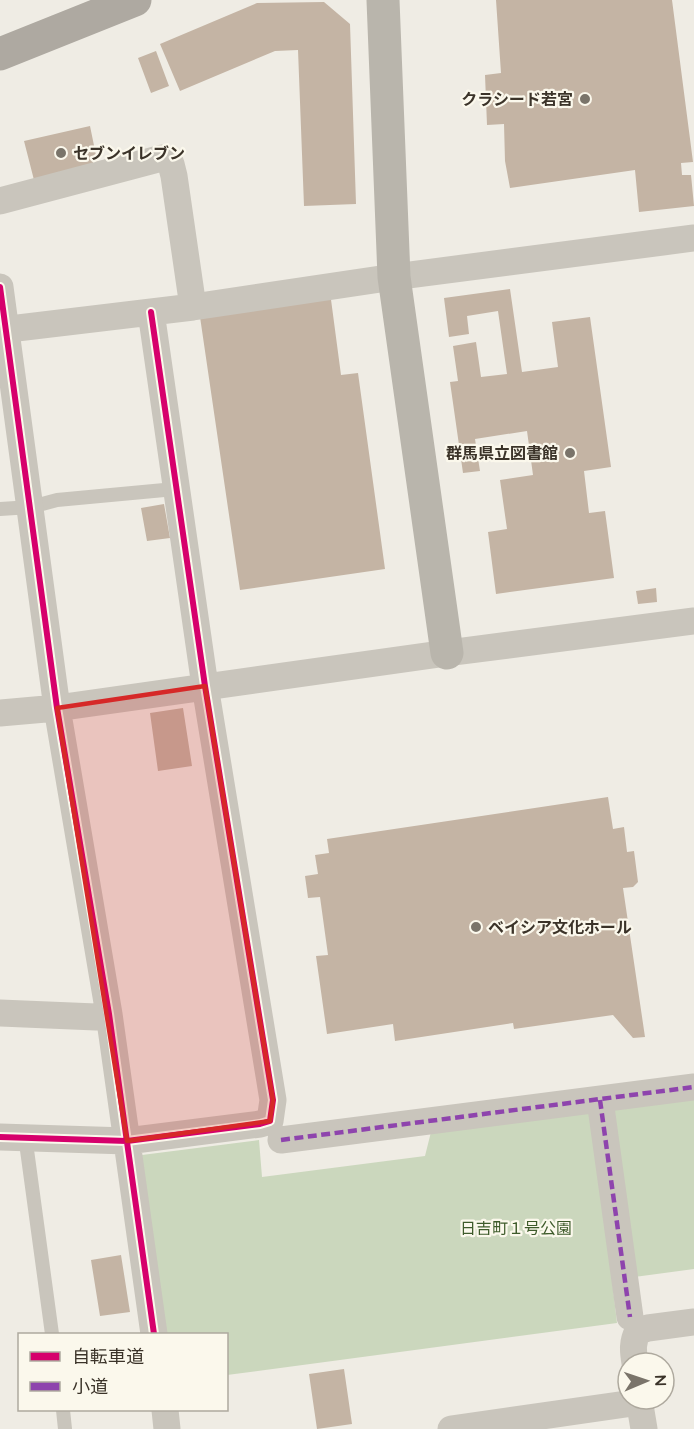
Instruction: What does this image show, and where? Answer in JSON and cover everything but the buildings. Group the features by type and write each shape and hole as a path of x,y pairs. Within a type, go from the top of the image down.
{"main road":[{"path":"0,54 133,0"}],"street":[{"path":"383,0 394,277 447,653"},
{"path":"0,201 162,158 171,164 174,176 193,307"},
{"path":"2,330 193,307 394,277 694,238"},
{"path":"0,288 2,330 31,507 57,708 109,1014 154,1333"},
{"path":"0,1137 127,1141 260,1124 270,1121 272,1113 273,1100 175,489 151,312"},
{"path":"0,713 57,708 694,621"},
{"path":"0,1013 96,1017 109,1014"},
{"path":"282,1140 694,1087"},
{"path":"600,1100 630,1317"},
{"path":"633,1351 638,1331 694,1322"},
{"path":"452,1429 616,1404"},
{"path":"165,1411 167,1429"},
{"path":"642,1411 644,1429"}],"lane":[{"path":"0,509 31,507 57,500 175,489"},
{"path":"28,1138 27,1150 52,1333"},
{"path":"63,1411 65,1429"}],"highlighted area":[{"path":"205,686 273,1100 270,1121 127,1141 57,708"}],"green space":[{"name":"日吉町１号公園","path":"694,1097 694,1269 612,1280 617,1323 228,1375 228,1333 160,1333 134,1156 259,1140 262,1177 425,1156 431,1132"}],"marked path":[{"path":"281,1140 694,1087"},
{"path":"600,1100 630,1317"}],"cycle path":[{"path":"0,287 57,708 109,1014 154,1333"},
{"path":"0,1137 127,1141 270,1121 273,1100 205,686 151,312"}],"place":[{"name":"クラシード若宮","path":"585,99"},
{"name":"セブンイレブン","path":"61,153"},
{"name":"群馬県立図書館","path":"570,453"},
{"name":"ベイシア文化ホール","path":"476,927"}]}
